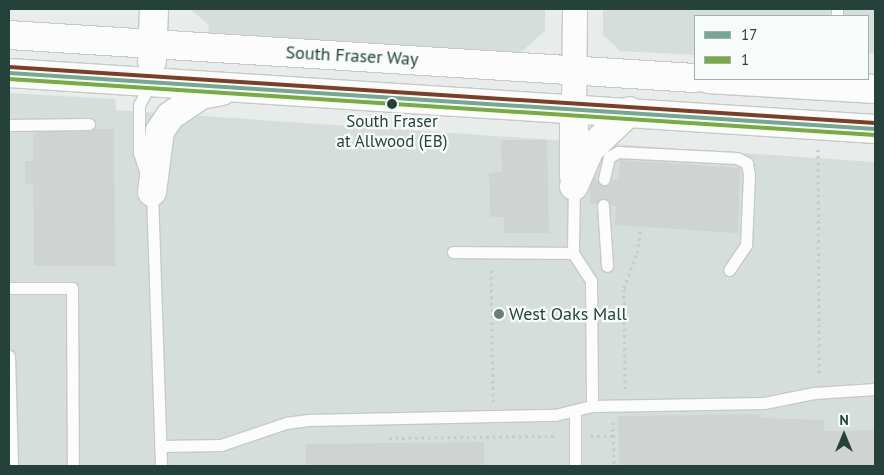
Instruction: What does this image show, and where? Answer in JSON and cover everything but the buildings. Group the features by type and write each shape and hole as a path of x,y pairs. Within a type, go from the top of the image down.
{"main road":[{"path":"152,80 154,9"},
{"name":"South Fraser Way","path":"9,34 694,78"},
{"path":"9,73 152,80 574,107 875,129"},
{"path":"725,80 875,89"},
{"path":"152,192 160,131 170,116 201,96 240,87"},
{"path":"574,107 574,186"},
{"path":"574,186 590,149 630,111"}],"street":[{"path":"574,107 572,70 575,9"}],"lane":[{"path":"152,80 139,105 139,153 152,192 161,466"},
{"path":"9,125 88,124"},
{"path":"604,179 609,157 618,152 738,158 747,163 750,174 746,245 730,270"},
{"path":"574,186 573,253 590,281 592,406"},
{"path":"603,205 607,266"},
{"path":"453,252 573,253"},
{"path":"9,288 72,288 73,466"},
{"path":"9,356 12,466"},
{"path":"160,446 221,446 286,423 308,420 555,416 592,406 764,403 814,393 875,389"},
{"path":"575,411 575,466"}],"path":[{"path":"814,393 819,380 817,178 821,125"},
{"path":"625,405 624,288 637,253 641,227"},
{"path":"490,252 493,436"},
{"path":"613,405 614,466"},
{"path":"379,438 613,436"}],"shaded area":[{"path":"190,9 545,9 545,31 519,54 209,34 208,24"},
{"path":"603,9 875,9 875,53 869,53 869,15 694,15 694,55 620,51 603,35"},
{"name":"West Oaks Mall","path":"9,93 115,99 116,110 875,162 875,466 9,466"}],"transit line":[{"path":"9,67 875,123"},
{"name":"17","path":"9,73 875,129"},
{"name":"1","path":"9,79 875,135"}],"place":[{"name":"South Fraser at Allwood (EB)","path":"392,104"},
{"name":"West Oaks Mall","path":"499,314"}]}
